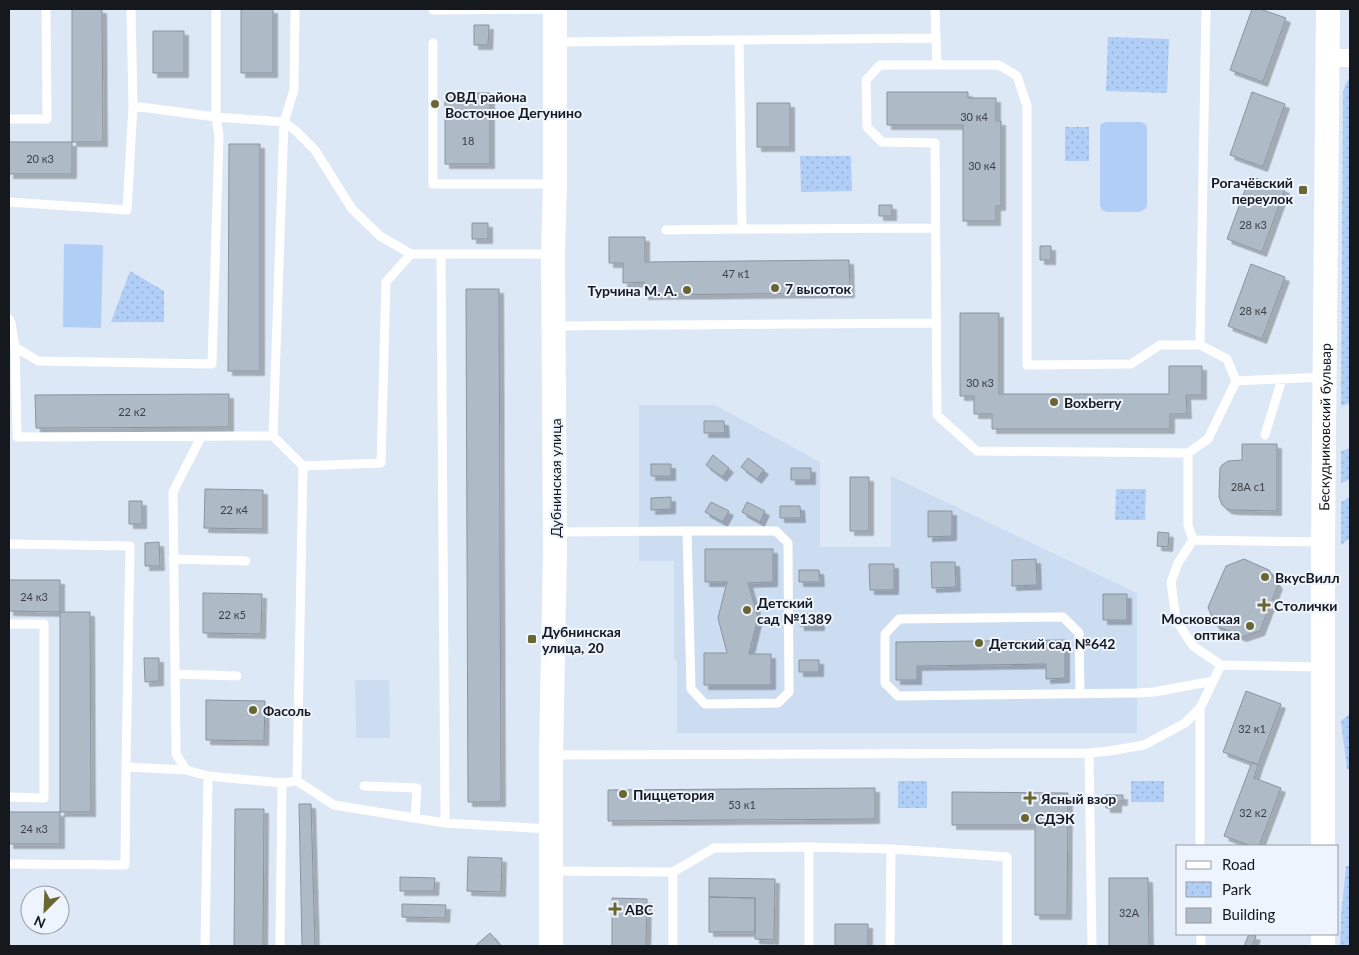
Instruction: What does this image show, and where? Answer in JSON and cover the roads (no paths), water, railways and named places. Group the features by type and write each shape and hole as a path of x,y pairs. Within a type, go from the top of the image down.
{"main road":[{"name":"Дубнинская улица","path":"551,946 555,532 553,254 555,9"},
{"name":"Бескудниковский бульвар","path":"1323,845 1324,377 1339,58 1328,9"}],"lane":[{"path":"9,120 47,119 46,9"},
{"path":"9,202 127,210 133,106 131,9"},
{"path":"15,347 38,360 212,364 219,136 216,116 216,9"},
{"path":"273,436 284,122 294,90 295,9"},
{"path":"433,9 555,9"},
{"path":"936,9 937,65"},
{"path":"1200,345 1206,9"},
{"path":"555,42 936,38"},
{"path":"739,40 742,229"},
{"path":"433,43 433,184 555,184"},
{"path":"880,65 999,65 1017,76 1027,106 1027,365 1131,364 1160,345 1200,345 1227,360 1236,381 1208,439 1188,453 977,451 937,415 935,143 882,142 867,127 866,80 880,65"},
{"path":"133,106 284,122 315,150 352,209 380,236 411,254 553,254"},
{"path":"666,230 936,228"},
{"path":"303,466 381,462 386,282 411,254"},
{"path":"441,254 444,823"},
{"path":"9,319 15,347 12,396 17,437 273,436 303,466 297,781"},
{"path":"554,326 936,323"},
{"path":"1236,381 1324,377"},
{"path":"1265,435 1282,379"},
{"path":"186,770 176,754 173,492 201,436"},
{"path":"1188,453 1188,525 1192,540 1178,563 1171,582 1176,620 1193,646 1221,665 1323,667"},
{"path":"555,532 687,531 776,531 788,543 789,692 778,703 705,704 691,689 687,531"},
{"path":"1192,540 1323,542"},
{"path":"9,544 130,546 125,865 9,864"},
{"path":"173,560 246,561"},
{"path":"1080,693 1079,633 1063,617 899,619 884,634 885,683 898,696 1154,692 1213,681"},
{"path":"9,624 44,624 44,798 9,797"},
{"path":"552,755 1089,753 1144,745 1185,723 1200,708 1221,665"},
{"path":"175,674 237,676"},
{"path":"1200,708 1200,845"},
{"path":"1089,753 1092,946"},
{"path":"126,767 186,770 208,776 282,783 297,781 334,806 444,823 551,829"},
{"path":"205,946 208,776"},
{"path":"280,946 282,783"},
{"path":"364,786 417,788 415,818"},
{"path":"551,871 673,872 714,848 809,847 891,849 1007,857 1007,946"},
{"path":"809,847 809,946"},
{"path":"890,946 891,849"},
{"path":"673,872 673,946"}],"place":[{"name":"ОВД района Восточное Дегунино","path":"435,104"},
{"name":"Рогачёвский переулок","path":"1303,190"},
{"name":"7 высоток","path":"775,288"},
{"name":"Турчина М. А.","path":"687,290"},
{"name":"Boxberry","path":"1054,402"},
{"name":"ВкусВилл","path":"1265,577"},
{"name":"Столички","path":"1264,605"},
{"name":"Детский сад №1389","path":"747,610"},
{"name":"Московская оптика","path":"1250,626"},
{"name":"Дубнинская улица, 20","path":"532,639"},
{"name":"Детский сад №642","path":"979,643"},
{"name":"Фасоль","path":"253,710"},
{"name":"Пиццетория","path":"623,794"},
{"name":"Ясный взор","path":"1030,798"},
{"name":"СДЭК","path":"1025,818"},
{"name":"ABC","path":"615,909"}]}
